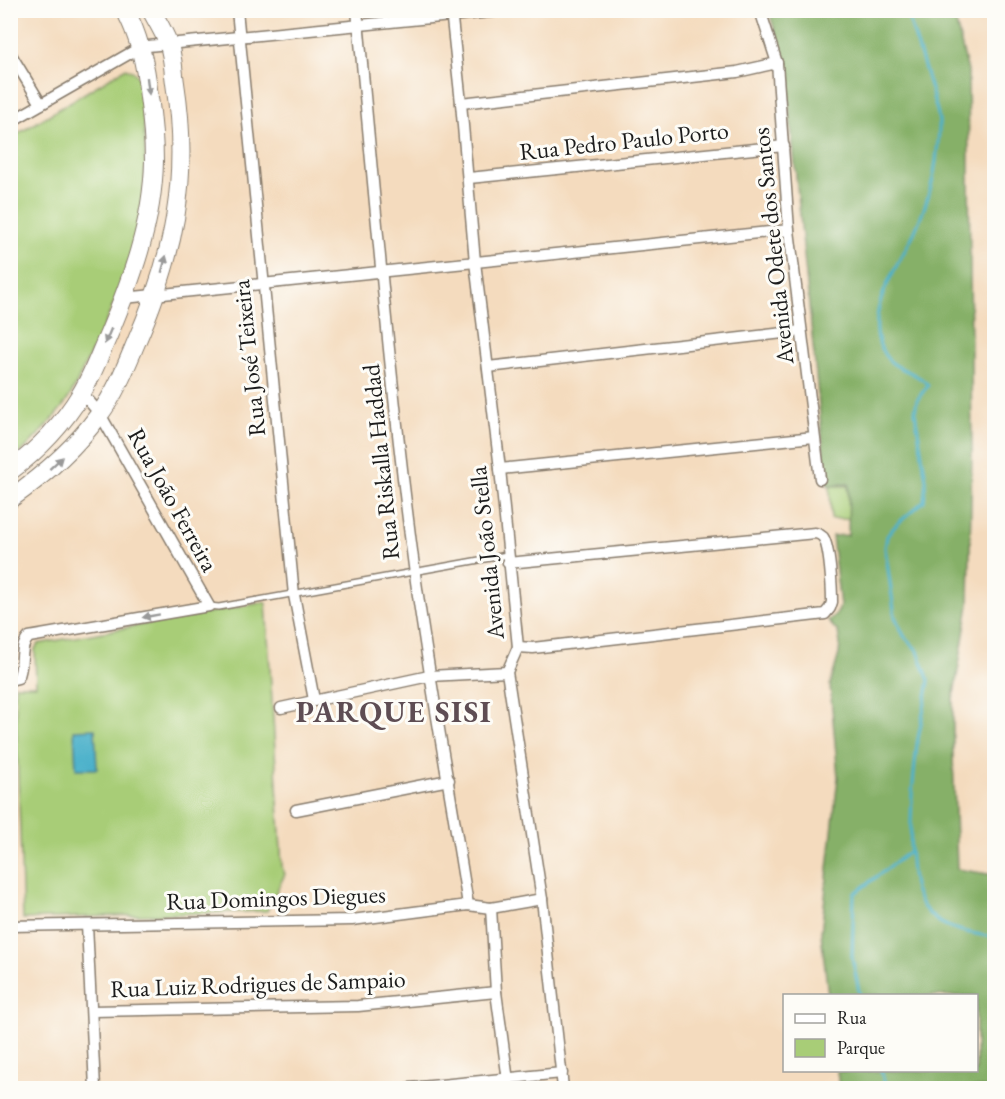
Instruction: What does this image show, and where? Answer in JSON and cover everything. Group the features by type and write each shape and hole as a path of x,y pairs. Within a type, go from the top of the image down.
{"main road":[{"path":"10,471 50,435 82,393 124,298 137,258 147,217 154,161 147,78 135,28 125,10"},
{"path":"10,499 37,480 68,451 100,414 121,377 156,295 176,219 182,153 169,44 151,10"}],"street":[{"name":"Rua José Teixeira","path":"237,10 294,595 314,700"},
{"name":"Rua Riskalla Haddad","path":"357,10 381,272 414,571 429,676 449,780 468,905"},
{"path":"10,122 141,47 451,14 511,10"},
{"name":"Avenida Odete dos Santos","path":"760,10 777,63 789,230 820,479"},
{"name":"Avenida João Stella","path":"451,14 518,647 507,672 542,899 563,1089"},
{"path":"10,53 41,104"},
{"path":"461,103 737,72 777,63"},
{"name":"Rua Pedro Paulo Porto","path":"469,178 784,146"},
{"path":"124,298 789,230"},
{"path":"488,367 801,331"},
{"name":"Rua João Ferreira","path":"82,393 100,414 209,606"},
{"path":"500,469 814,437"},
{"path":"508,559 815,533 822,536 827,551 831,602 825,614 533,648 518,647"},
{"path":"10,680 18,678 21,671 24,642 29,637 209,606"},
{"path":"281,708 429,676 507,672"},
{"path":"296,810 449,780"},
{"name":"Rua Domingos Diegues","path":"10,926 352,920 468,905 491,908 542,899"},
{"path":"491,908 496,992 508,1083"},
{"path":"87,925 95,1089"},
{"name":"Rua Luiz Rodrigues de Sampaio","path":"92,1011 358,1006 496,992"},
{"path":"410,1089 508,1083 562,1073"}],"lane":[{"path":"209,606 219,607 294,595 414,571 508,559"}],"green space":[{"path":"769,11 953,11 968,71 972,450 969,605 953,700 953,755 957,869 994,875 994,1076 988,1088 839,1088 837,1072 978,1072 978,994 828,994 821,933 838,777 830,685 840,643 838,632 828,621 838,612 840,606 832,536 848,535 849,484 827,485 785,66"},
{"path":"126,68 140,79 145,174 139,224 126,272 107,320 72,393 47,426 11,462 11,138"},
{"path":"830,486 848,486 849,519 831,519"},
{"path":"266,602 282,867 285,874 267,911 23,919 15,685 36,685 35,649 38,644"}],"water":[{"path":"95,729 97,769 76,769 74,730"}],"waterway":[{"path":"860,994 852,957 854,894 910,851 917,744 929,681 918,651 904,636 895,617 885,548 887,536 896,525 924,501 926,480 915,412 917,400 928,385 917,376 891,362 882,350 877,335 877,319 885,288 915,231 928,197 935,170 939,135 938,113 906,10"},
{"path":"910,851 914,885 920,902 927,912 946,925 994,937"},
{"path":"882,1072 886,1088"}],"district":[{"name":"PARQUE SISI","path":"394,712"}]}
